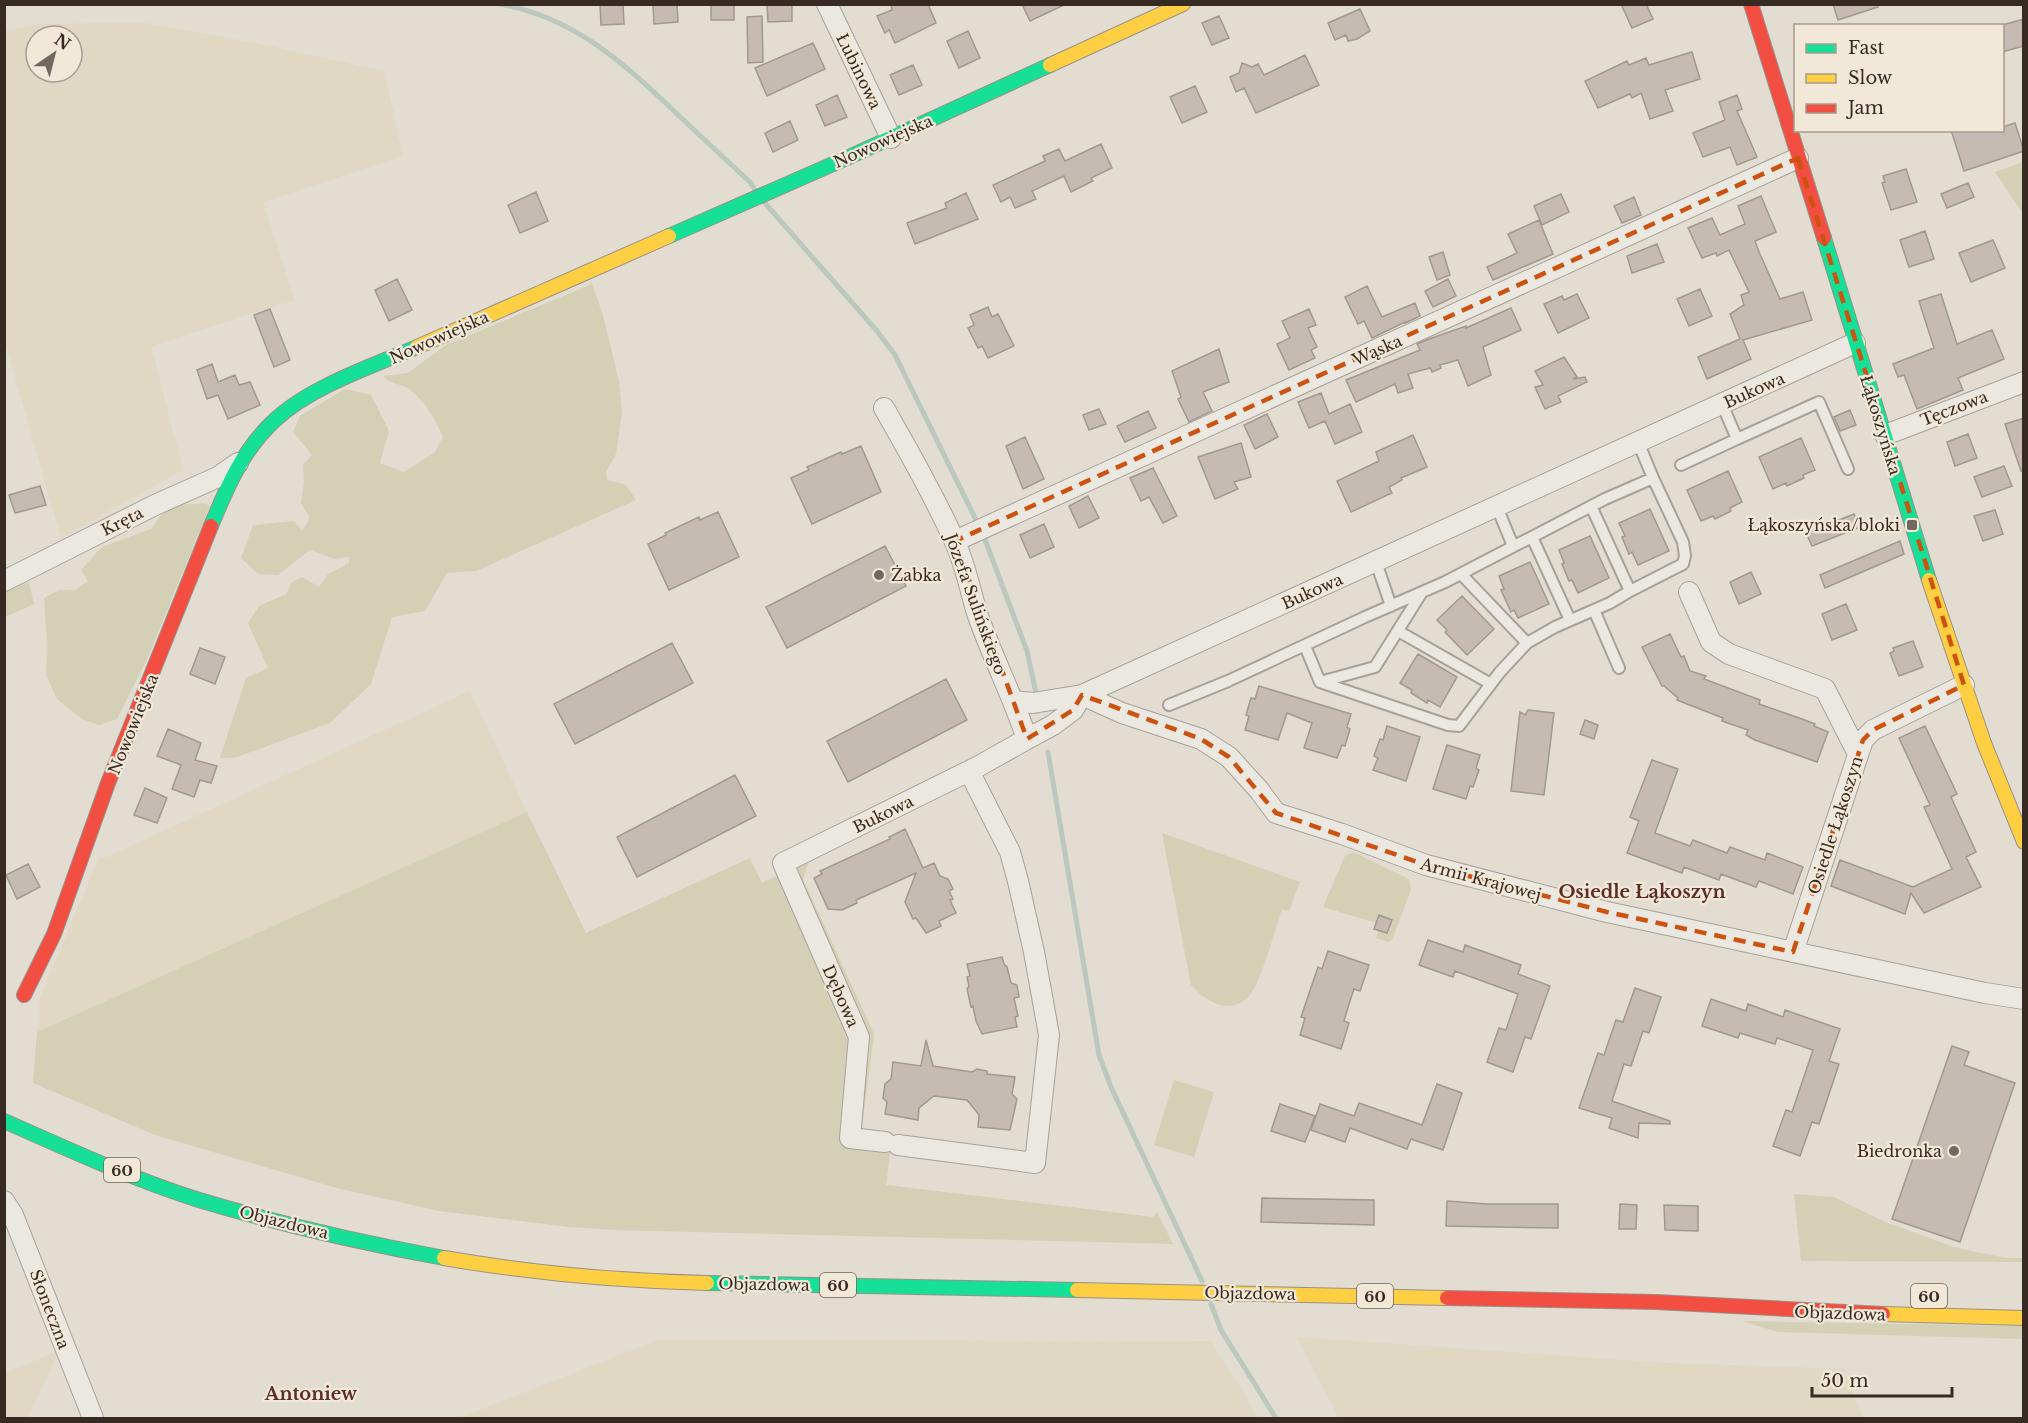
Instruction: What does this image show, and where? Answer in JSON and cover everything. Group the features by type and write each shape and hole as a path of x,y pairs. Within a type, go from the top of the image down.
{"street":[{"name":"Łubinowa","path":"827,4 891,138"},
{"name":"Nowowiejska","path":"24,995 54,935 92,826 227,487 254,442 276,419 300,402 418,346 891,138 1183,4"},
{"name":"Łąkoszyńska","path":"1751,4 1855,343 1964,685 1991,761 2024,842"},
{"name":"Wąska","path":"955,541 1798,158"},
{"name":"Bukowa","path":"783,863 969,771 1053,725 1073,710 1082,695 1855,343"},
{"name":"Tęczowa","path":"1885,435 2024,382"},
{"name":"Józefa Sulińskiego","path":"884,408 955,541 978,616 1014,701 1027,739"},
{"name":"Kręta","path":"4,581 155,505 218,477 240,462"},
{"path":"1689,592 1711,642 1729,654 1825,690 1858,754"},
{"name":"Osiedle Łąkoszyn","path":"1793,952 1863,740 1873,730 1964,685"},
{"path":"1014,701 1033,703 1082,695"},
{"name":"Armii Krajowej","path":"1082,695 1122,713 1201,739 1229,757 1276,813 1426,865 1607,912 1985,993 2024,999"},
{"name":"Dębowa","path":"783,863 859,1037 850,1138 1035,1163 1049,1035 1034,952 1010,852 969,771"},
{"name":"Objazdowa","path":"4,1120 99,1162 197,1199 386,1247 506,1269 667,1282 1656,1302 1851,1314 2024,1318"},
{"name":"Słoneczna","path":"4,1201 13,1215 93,1419"},
{"name":"Objazdowa","path":"1656,1302 1726,1294 1786,1295"}],"lane":[{"path":"1681,465 1819,402 1848,469"},
{"path":"1722,404 1737,439"},
{"path":"1305,646 1320,682 1448,725 1459,726 1491,684 1527,643 1683,564 1685,556 1683,542 1638,442"},
{"path":"1169,705 1228,681 1461,574 1591,506 1653,478"},
{"path":"1591,506 1630,591"},
{"path":"1497,507 1513,546"},
{"path":"1532,537 1570,620"},
{"path":"1376,562 1391,606"},
{"path":"1461,574 1527,643"},
{"path":"1320,682 1376,667 1422,592"},
{"path":"1594,610 1619,668"},
{"path":"1398,631 1491,684"}],"highlighted area":[{"path":"1798,158 1964,685 1873,730 1863,740 1793,952 1607,912 1426,865 1276,813 1229,757 1201,739 1082,695 1073,710 1027,739 955,541"}],"shaded area":[{"path":"144,23 250,42 384,71 403,156 263,202 295,300 151,346 183,470 61,538 7,349 5,349 5,31 24,27 24,84 84,84 84,24 40,24"},
{"path":"2024,162 2023,214 1995,172"},
{"path":"592,284 603,315 619,382 622,412 616,454 606,472 607,480 626,485 636,500 476,571 447,573 425,611 392,617 371,684 330,723 234,758 220,758 246,678 268,668 248,623 259,606 286,594 292,582 302,577 319,587 328,574 349,563 349,557 334,559 310,550 278,575 258,574 241,558 253,525 294,521 302,531 310,518 301,503 304,483 303,465 312,455 293,432 300,416 345,389 371,395 389,431 380,463 404,472 435,452 443,437 425,404 409,389 383,376 408,373 446,345"},
{"path":"204,503 210,506 148,657 117,719 99,725 82,719 57,699 46,675 47,641 44,598 59,590 75,590 88,581 81,570 102,547 151,529 160,516 176,505"},
{"path":"29,582 34,604 5,617 5,592"},
{"path":"470,691 527,812 37,1032 40,998 99,858 104,858"},
{"path":"527,812 586,933 750,858 762,883 809,861 803,879 874,1034 862,1127 873,1136 892,1138 886,1185 1153,1217 1157,1212 1173,1244 615,1230 570,1227 439,1211 337,1188 155,1135 33,1083 37,1032"},
{"path":"1162,833 1300,882 1289,911 1282,909 1258,981 1253,991 1241,1003 1225,1006 1218,1004 1210,1001 1191,985"},
{"path":"1353,852 1409,879 1411,890 1392,940 1388,942 1376,938 1380,924 1323,907 1345,856"},
{"path":"1174,1080 1214,1092 1194,1157 1154,1145"},
{"path":"1794,1194 1834,1197 1885,1222 1957,1248 2006,1258 2023,1258 2023,1262 1801,1261"},
{"path":"1742,1321 2023,1326 2023,1339 1778,1332"},
{"path":"1297,1337 1667,1363 1843,1369 1863,1418 1339,1418"},
{"path":"658,1340 1211,1341 1259,1418 459,1418"},
{"path":"59,1351 29,1416 5,1418 5,1373"}],"building":[{"path":"600,4 623,4 624,24 601,25"},
{"path":"653,4 677,4 678,22 654,24"},
{"path":"711,4 734,4 734,20 711,20"},
{"path":"767,4 792,4 792,21 768,22"},
{"path":"891,4 928,4 936,23 895,43 889,30 885,33 877,16 892,10"},
{"path":"1022,4 1066,4 1030,21"},
{"path":"1621,4 1646,4 1653,19 1632,28"},
{"path":"1833,4 1877,4 1878,7 1838,20"},
{"path":"1360,9 1370,31 1357,39 1348,41 1346,35 1335,40 1328,23"},
{"path":"762,16 763,62 748,63 747,17"},
{"path":"1219,16 1229,38 1212,45 1202,23"},
{"path":"2024,19 2024,46 2004,51 2004,24"},
{"path":"968,31 980,58 959,68 947,41"},
{"path":"813,43 825,69 767,96 755,68"},
{"path":"1692,52 1700,79 1665,90 1673,111 1650,119 1641,93 1632,98 1630,94 1598,108 1585,81 1627,61 1629,65 1646,58 1649,65"},
{"path":"1305,55 1319,85 1256,113 1244,88 1236,92 1230,77 1239,73 1242,63 1252,67 1258,64 1264,75"},
{"path":"913,65 922,85 899,95 890,75"},
{"path":"1195,86 1207,112 1182,123 1170,97"},
{"path":"837,95 847,117 825,126 816,105"},
{"path":"1737,95 1742,109 1737,111 1757,157 1737,165 1730,147 1703,157 1693,133 1725,120 1719,102"},
{"path":"790,121 798,140 773,152 765,133"},
{"path":"2015,123 2024,151 1964,171 1952,132 2004,132 2004,126"},
{"path":"1101,144 1112,168 1091,178 1093,181 1071,192 1064,176 1032,191 1036,199 1015,208 1010,197 1001,202 993,185 1045,161 1043,156 1059,149 1065,161"},
{"path":"1906,169 1917,202 1891,210 1882,183 1885,182 1883,176"},
{"path":"1968,183 1974,197 1947,208 1941,194"},
{"path":"536,192 548,221 520,233 508,205"},
{"path":"966,193 978,219 915,244 907,223 947,208 945,203"},
{"path":"1561,194 1569,212 1542,225 1534,206"},
{"path":"1761,196 1776,232 1755,241 1759,252 1780,299 1803,292 1812,320 1743,340 1751,359 1707,379 1698,357 1740,339 1730,314 1744,305 1741,295 1749,292 1729,250 1717,256 1716,253 1702,258 1688,228 1712,218 1720,235 1745,224 1738,206"},
{"path":"1634,197 1641,215 1622,223 1614,206"},
{"path":"1539,220 1553,254 1493,280 1487,267 1517,253 1508,234"},
{"path":"1925,231 1934,259 1909,267 1900,240"},
{"path":"1993,240 2005,268 1971,282 1959,253"},
{"path":"1657,244 1664,262 1632,273 1627,256"},
{"path":"1443,252 1450,275 1437,280 1429,257"},
{"path":"397,279 412,310 389,321 375,290"},
{"path":"1448,279 1456,296 1433,307 1425,291"},
{"path":"1367,286 1382,317 1415,303 1420,316 1372,338 1364,321 1358,324 1345,297"},
{"path":"1700,289 1712,316 1689,326 1677,299"},
{"path":"1577,294 1589,318 1558,333 1544,304 1562,296 1564,300"},
{"path":"1941,294 1957,344 1992,330 2004,359 1958,378 1963,390 1917,409 1904,375 1898,377 1893,364 1934,348 1919,301"},
{"path":"988,307 992,317 998,314 1014,346 988,358 982,346 978,348 968,328 974,325 970,315"},
{"path":"1511,308 1521,330 1483,347 1491,375 1468,386 1458,360 1440,365 1441,368 1432,372 1430,368 1408,374 1413,388 1398,393 1395,384 1356,402 1346,380 1420,350 1417,344 1466,326 1466,328"},
{"path":"270,309 290,360 274,367 254,315"},
{"path":"1309,309 1316,325 1308,328 1317,347 1311,350 1315,358 1289,370 1277,344 1290,338 1282,321"},
{"path":"1219,349 1229,382 1203,392 1212,411 1189,422 1178,399 1181,397 1172,371"},
{"path":"1564,357 1577,377 1573,379 1585,377 1587,382 1558,396 1561,402 1545,409 1535,387 1543,385 1535,371"},
{"path":"212,364 218,382 235,375 239,385 250,382 260,405 228,419 218,395 207,399 197,370"},
{"path":"1321,393 1329,414 1350,404 1362,432 1335,444 1325,421 1309,428 1298,402"},
{"path":"1099,409 1106,424 1089,430 1083,415"},
{"path":"1850,410 1856,425 1840,431 1834,417"},
{"path":"1148,411 1156,428 1125,442 1117,426"},
{"path":"1267,414 1278,437 1255,449 1244,425"},
{"path":"2024,418 2024,470 2021,471 2005,424"},
{"path":"1968,434 1977,458 1955,466 1947,442"},
{"path":"1413,435 1427,467 1401,478 1402,480 1389,487 1392,493 1351,512 1337,481 1379,461 1376,452"},
{"path":"1025,437 1044,479 1023,489 1006,446"},
{"path":"1801,438 1815,470 1787,486 1786,483 1773,489 1759,457"},
{"path":"1241,443 1251,477 1234,482 1238,489 1215,499 1198,457"},
{"path":"861,446 881,492 812,524 791,478 809,470 807,467"},
{"path":"2004,466 2012,486 1982,497 1974,477"},
{"path":"1153,468 1177,516 1163,523 1149,497 1141,501 1130,478"},
{"path":"1728,471 1742,502 1715,519 1713,516 1701,521 1687,490"},
{"path":"40,486 46,505 15,513 9,495"},
{"path":"1088,496 1099,518 1079,528 1069,506"},
{"path":"1650,509 1669,551 1638,565 1632,552 1629,554 1619,523"},
{"path":"1995,510 2003,534 1983,541 1974,516"},
{"path":"718,512 739,557 669,590 648,544 699,517 700,520"},
{"path":"1854,514 1860,527 1812,546 1806,533"},
{"path":"1044,524 1054,547 1030,558 1020,535"},
{"path":"1590,536 1609,578 1578,593 1572,580 1569,581 1559,550"},
{"path":"1900,541 1904,554 1825,588 1820,575"},
{"path":"885,546 906,586 787,648 766,607"},
{"path":"1530,562 1549,604 1518,618 1514,610 1511,612 1501,590 1504,589 1499,576"},
{"path":"1751,572 1761,594 1739,604 1730,582"},
{"path":"1462,596 1494,629 1467,655 1437,620"},
{"path":"1846,604 1857,630 1832,640 1822,614"},
{"path":"1670,634 1681,657 1684,656 1690,671 1706,676 1704,679 1760,700 1759,704 1815,724 1814,726 1828,732 1817,762 1755,740 1746,735 1748,730 1722,721 1723,718 1677,700 1678,698 1662,686 1642,647"},
{"path":"1913,641 1923,667 1899,676 1890,653 1894,651 1893,648"},
{"path":"672,643 693,683 575,744 554,704"},
{"path":"200,648 225,657 215,684 190,674"},
{"path":"1418,654 1457,677 1440,707 1428,700 1427,703 1400,683"},
{"path":"946,679 967,720 848,782 827,741"},
{"path":"1259,686 1351,714 1345,746 1342,745 1337,758 1304,748 1312,723 1287,713 1278,740 1245,730 1251,698 1255,699"},
{"path":"1528,710 1554,713 1544,795 1511,791 1520,712 1525,715"},
{"path":"1585,720 1598,725 1594,739 1580,734"},
{"path":"1387,726 1420,737 1406,781 1373,770 1378,758 1374,756 1380,739 1383,740"},
{"path":"1925,726 1957,794 1951,797 1976,852 1966,857 1981,887 1924,913 1911,893 1905,914 1831,886 1840,860 1913,887 1952,869 1924,807 1930,805 1899,738"},
{"path":"168,729 201,743 195,760 217,766 211,783 200,780 194,797 172,789 181,765 157,756"},
{"path":"1447,745 1480,755 1476,768 1479,770 1466,799 1433,789"},
{"path":"1652,760 1678,769 1655,833 1690,846 1693,840 1727,853 1730,847 1765,860 1767,853 1803,867 1793,894 1759,881 1756,887 1721,874 1719,880 1684,867 1682,873 1627,853 1639,821 1630,817"},
{"path":"735,775 756,816 637,877 617,837"},
{"path":"145,788 167,798 157,823 134,815"},
{"path":"905,829 923,868 934,863 940,876 948,879 953,889 949,891 953,899 950,900 956,913 939,921 941,926 926,933 916,918 913,919 905,902 916,873 856,900 857,903 842,910 828,909 814,878 822,874 820,871 890,839 889,837"},
{"path":"28,864 40,887 17,899 6,875"},
{"path":"1379,915 1392,920 1387,933 1374,929"},
{"path":"1428,940 1463,952 1465,945 1521,965 1518,974 1550,986 1531,1039 1525,1037 1513,1072 1487,1062 1499,1028 1506,1030 1518,994 1455,971 1453,977 1419,965"},
{"path":"1328,951 1369,965 1360,991 1354,989 1344,1021 1349,1023 1341,1049 1300,1035 1305,1018 1301,1017 1318,967 1322,969"},
{"path":"1002,957 1011,983 1017,985 1019,997 1014,998 1018,1016 1015,1017 1017,1027 982,1034 973,1006 971,1007 967,989 969,986 967,977 970,976 967,964"},
{"path":"1635,988 1661,997 1649,1033 1643,1031 1631,1066 1624,1064 1612,1101 1670,1121 1670,1124 1639,1123 1638,1138 1609,1128 1612,1118 1579,1108 1598,1053 1604,1055 1616,1020 1623,1022"},
{"path":"1711,999 1746,1011 1748,1004 1783,1017 1785,1010 1840,1029 1829,1061 1839,1064 1819,1124 1812,1122 1800,1156 1773,1146 1786,1110 1792,1112 1813,1050 1777,1038 1775,1044 1740,1033 1738,1038 1702,1026"},
{"path":"926,1040 933,1066 972,1072 977,1069 987,1071 987,1074 1015,1077 1012,1094 1017,1099 1010,1130 978,1127 979,1115 967,1100 934,1096 919,1108 918,1120 885,1114 887,1102 883,1098 885,1084 891,1079 893,1062 921,1066"},
{"name":"Biedronka","path":"1952,1046 1969,1052 1964,1065 2015,1083 1960,1242 1892,1219"},
{"path":"1437,1084 1462,1093 1443,1150 1411,1139 1407,1149 1350,1128 1345,1142 1311,1130 1320,1104 1354,1116 1359,1103 1422,1125"},
{"path":"1280,1104 1315,1116 1305,1142 1271,1131"},
{"path":"1262,1198 1374,1200 1374,1225 1261,1222"},
{"path":"1447,1201 1487,1204 1558,1204 1558,1228 1446,1226"},
{"path":"1620,1204 1637,1205 1636,1229 1619,1229"},
{"path":"1664,1205 1698,1206 1698,1231 1665,1230"}],"waterway":[{"path":"499,4 550,19 594,43 654,92 750,182 755,190"},
{"path":"764,202 877,331 895,355 977,522"},
{"path":"984,537 1027,651 1036,693"},
{"path":"1048,752 1099,1055 1111,1087 1202,1281"},
{"path":"1211,1304 1221,1330 1276,1418"}],"traffic: fast":[{"path":"669,236 1050,65"},
{"path":"1824,238 1929,580"},
{"path":"211,526 245,456 275,420 289,408 323,387 417,347"},
{"path":"4,1121 125,1173 199,1200 321,1232 444,1258"},
{"path":"707,1283 1077,1290"}],"traffic: slow":[{"path":"1050,65 1183,4"},
{"path":"417,347 669,236"},
{"path":"1929,580 1984,743 2024,842"},
{"path":"444,1258 575,1275 707,1283"},
{"path":"1077,1290 1447,1298"},
{"path":"1883,1314 2024,1318"}],"traffic: jam":[{"path":"1751,4 1824,238"},
{"path":"24,995 54,934 108,783 211,526"},
{"path":"1447,1298 1656,1302 1883,1314"}],"place":[{"name":"Łąkoszyńska/bloki","path":"1912,525"},
{"name":"Żabka","path":"879,575"},
{"name":"Biedronka","path":"1954,1151"}],"district":[{"name":"Osiedle Łąkoszyn","path":"1642,892"},
{"name":"Antoniew","path":"311,1394"}]}
